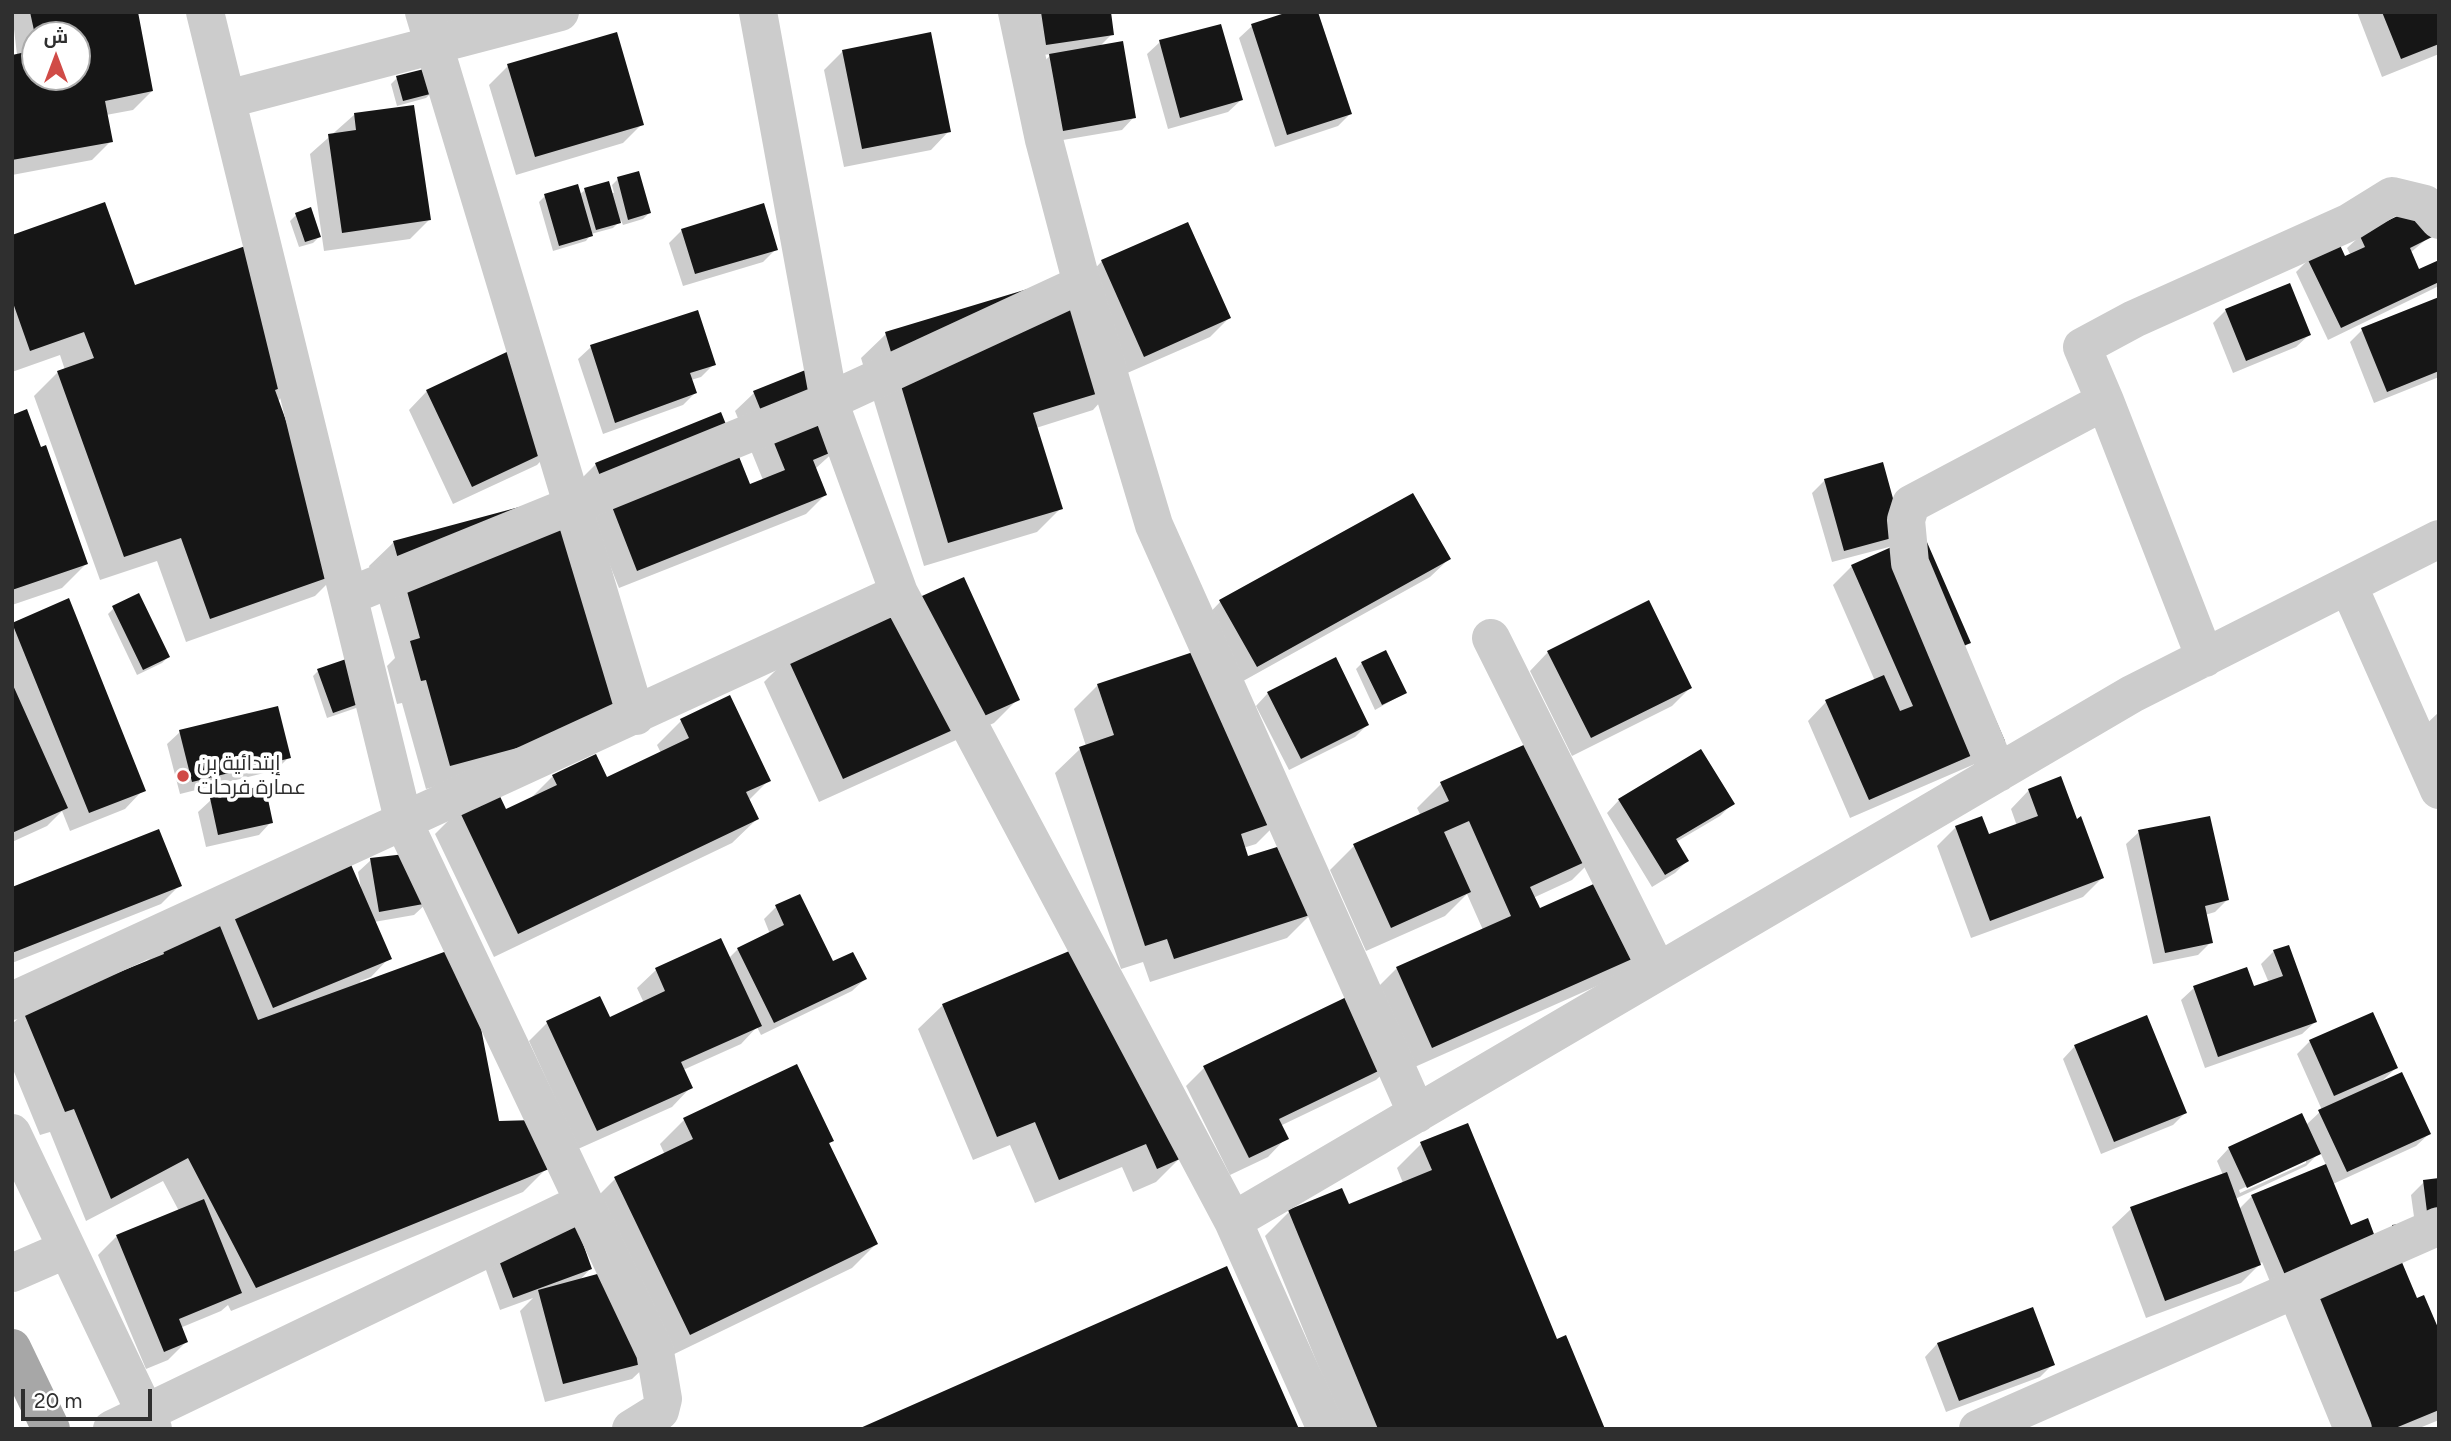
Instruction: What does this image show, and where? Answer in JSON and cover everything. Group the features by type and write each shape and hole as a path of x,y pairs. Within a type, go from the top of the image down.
{"main road":[{"path":"12,1348 51,1429"}],"street":[{"path":"205,12 404,823 655,1352 663,1399 660,1412 631,1429"},
{"path":"228,99 428,29 560,12"},
{"path":"758,12 829,401 899,593 1233,1221 1326,1429"},
{"path":"1017,12 1044,140 1082,284 1154,525 1417,1114"},
{"path":"428,29 636,716"},
{"path":"2204,658 2082,347 2134,319 2350,222 2392,196 2426,204 2439,220"},
{"path":"349,596 829,401 1082,284"},
{"path":"1998,773 1910,563 1906,532 1908,512 1918,498 2105,401"},
{"path":"1233,1221 2132,694 2349,587 2439,539"},
{"path":"2349,587 2439,790"},
{"path":"12,1001 899,593"},
{"path":"1491,638 1658,972"},
{"path":"12,1133 149,1421"},
{"path":"111,1429 149,1421 584,1202"},
{"path":"1978,1429 2439,1226"},
{"path":"12,1273 67,1249"},
{"path":"2296,1290 2353,1429"}],"building":[{"path":"30,12 138,12 153,91 105,101 113,142 12,160 12,55 21,53 21,91 91,91 91,21 32,21"},
{"path":"1041,12 1111,12 1114,35 1046,45"},
{"path":"1288,12 1318,12 1352,114 1287,135 1251,24"},
{"path":"2382,12 2439,12 2439,44 2401,59"},
{"path":"1221,24 1243,100 1180,118 1159,40"},
{"path":"617,32 644,125 535,157 507,64"},
{"path":"931,32 951,132 862,149 842,50"},
{"path":"1123,41 1136,118 1063,131 1049,54"},
{"path":"428,68 434,93 403,101 396,76"},
{"path":"414,105 431,220 342,233 328,134 356,130 354,113"},
{"path":"639,171 651,213 628,220 617,177"},
{"path":"609,181 621,223 596,230 584,188"},
{"path":"578,184 593,236 559,246 544,194"},
{"path":"105,202 135,285 251,244 300,381 275,390 341,573 210,619 181,538 124,557 57,371 94,358 84,332 30,351 12,300 12,235"},
{"path":"764,203 778,250 695,274 681,229"},
{"path":"311,207 321,237 305,242 295,213"},
{"path":"2417,207 2432,237 2410,248 2419,269 2439,260 2439,282 2341,328 2307,258 2339,243 2345,256 2365,247 2359,234"},
{"path":"1188,222 1231,318 1144,357 1101,260"},
{"path":"1084,272 1119,387 1033,413 1063,509 948,543 885,332"},
{"path":"2290,283 2311,335 2246,361 2225,309"},
{"path":"2439,297 2439,371 2387,392 2361,328"},
{"path":"698,310 716,365 690,373 697,393 615,423 590,345"},
{"path":"511,350 557,447 472,487 426,390"},
{"path":"808,369 839,449 813,460 827,495 637,571 595,463 721,412 750,484 785,470 753,391"},
{"path":"27,409 41,447 46,445 88,564 12,590 12,415"},
{"path":"1883,462 1903,535 1844,551 1824,479"},
{"path":"575,492 636,716 450,766 426,680 421,681 410,641 420,638 393,541"},
{"path":"1413,493 1451,559 1257,667 1219,600"},
{"path":"1923,533 1971,643 1963,646 2005,741 1869,800 1825,700 1884,675 1900,711 1913,706 1851,565"},
{"path":"964,577 1020,700 843,779 787,657"},
{"path":"139,593 170,657 143,670 112,606"},
{"path":"69,598 146,791 89,813 12,623"},
{"path":"1649,600 1692,688 1591,738 1547,651"},
{"path":"1223,642 1282,820 1241,834 1248,856 1290,843 1313,914 1174,959 1167,939 1145,946 1079,747 1114,735 1097,684"},
{"path":"1386,650 1407,693 1382,705 1361,662"},
{"path":"352,657 367,701 333,713 317,669"},
{"path":"1336,657 1369,725 1301,759 1267,692"},
{"path":"12,683 68,808 12,833"},
{"path":"730,695 771,781 746,792 759,819 518,934 458,808 497,790 506,809 557,785 552,775 596,754 607,777 689,738 680,719"},
{"path":"278,706 291,758 192,782 179,730"},
{"path":"1544,736 1598,856 1530,887 1540,908 1616,874 1650,951 1432,1048 1396,967 1511,916 1469,821 1444,832 1471,892 1391,928 1353,844 1449,801 1440,782"},
{"path":"1701,749 1735,804 1676,839 1689,861 1665,875 1618,799"},
{"path":"2061,776 2077,819 2081,816 2104,878 1990,921 1955,826 1982,816 1989,834 2038,816 2028,789"},
{"path":"265,785 273,823 218,835 210,798"},
{"path":"2210,816 2229,900 2205,906 2213,943 2165,953 2138,830"},
{"path":"159,829 182,886 12,953 12,887"},
{"path":"414,853 429,903 379,912 370,858"},
{"path":"349,860 392,959 273,1008 231,910"},
{"path":"800,894 833,961 853,952 867,979 774,1023 737,948 784,925 775,905"},
{"path":"218,921 258,1020 455,948 480,1023 499,1121 535,1120 549,1169 256,1288 188,1158 111,1199 74,1109 65,1112 23,1011 164,954 161,945"},
{"path":"721,938 762,1026 681,1062 693,1088 597,1131 546,1021 600,996 610,1017 665,991 655,968"},
{"path":"1091,942 1182,1158 1157,1169 1146,1144 1059,1180 1035,1122 997,1137 942,1004"},
{"path":"2289,945 2317,1022 2218,1057 2193,986 2247,967 2254,986 2283,976 2273,950"},
{"path":"1361,990 1397,1062 1279,1119 1289,1139 1249,1158 1203,1066"},
{"path":"2373,1012 2398,1068 2334,1096 2309,1040"},
{"path":"2147,1015 2187,1113 2114,1142 2074,1045"},
{"path":"797,1064 834,1141 829,1143 878,1244 690,1335 614,1177 693,1139 683,1118"},
{"path":"2402,1072 2431,1134 2347,1172 2318,1110"},
{"path":"2302,1113 2321,1154 2247,1188 2228,1147"},
{"path":"1468,1123 1557,1339 1566,1335 1605,1429 1378,1429 1288,1210 1342,1188 1349,1204 1432,1170 1420,1142"},
{"path":"2326,1164 2351,1225 2368,1218 2378,1245 2288,1282 2251,1195"},
{"path":"2227,1172 2261,1265 2165,1301 2130,1207"},
{"path":"2439,1178 2439,1235 2394,1242 2392,1225 2428,1220 2423,1180"},
{"path":"204,1199 242,1293 179,1319 188,1342 164,1352 116,1235"},
{"path":"571,1210 592,1269 513,1298 491,1239"},
{"path":"2401,1260 2417,1298 2424,1295 2439,1330 2439,1410 2393,1429 2372,1429 2317,1294"},
{"path":"627,1266 653,1361 563,1384 538,1290"},
{"path":"1227,1266 1299,1429 858,1429"},
{"path":"2033,1307 2055,1365 1959,1401 1937,1343"}],"place":[{"name":"إبتدائية بن عمارة فرحات","path":"183,776"}]}
